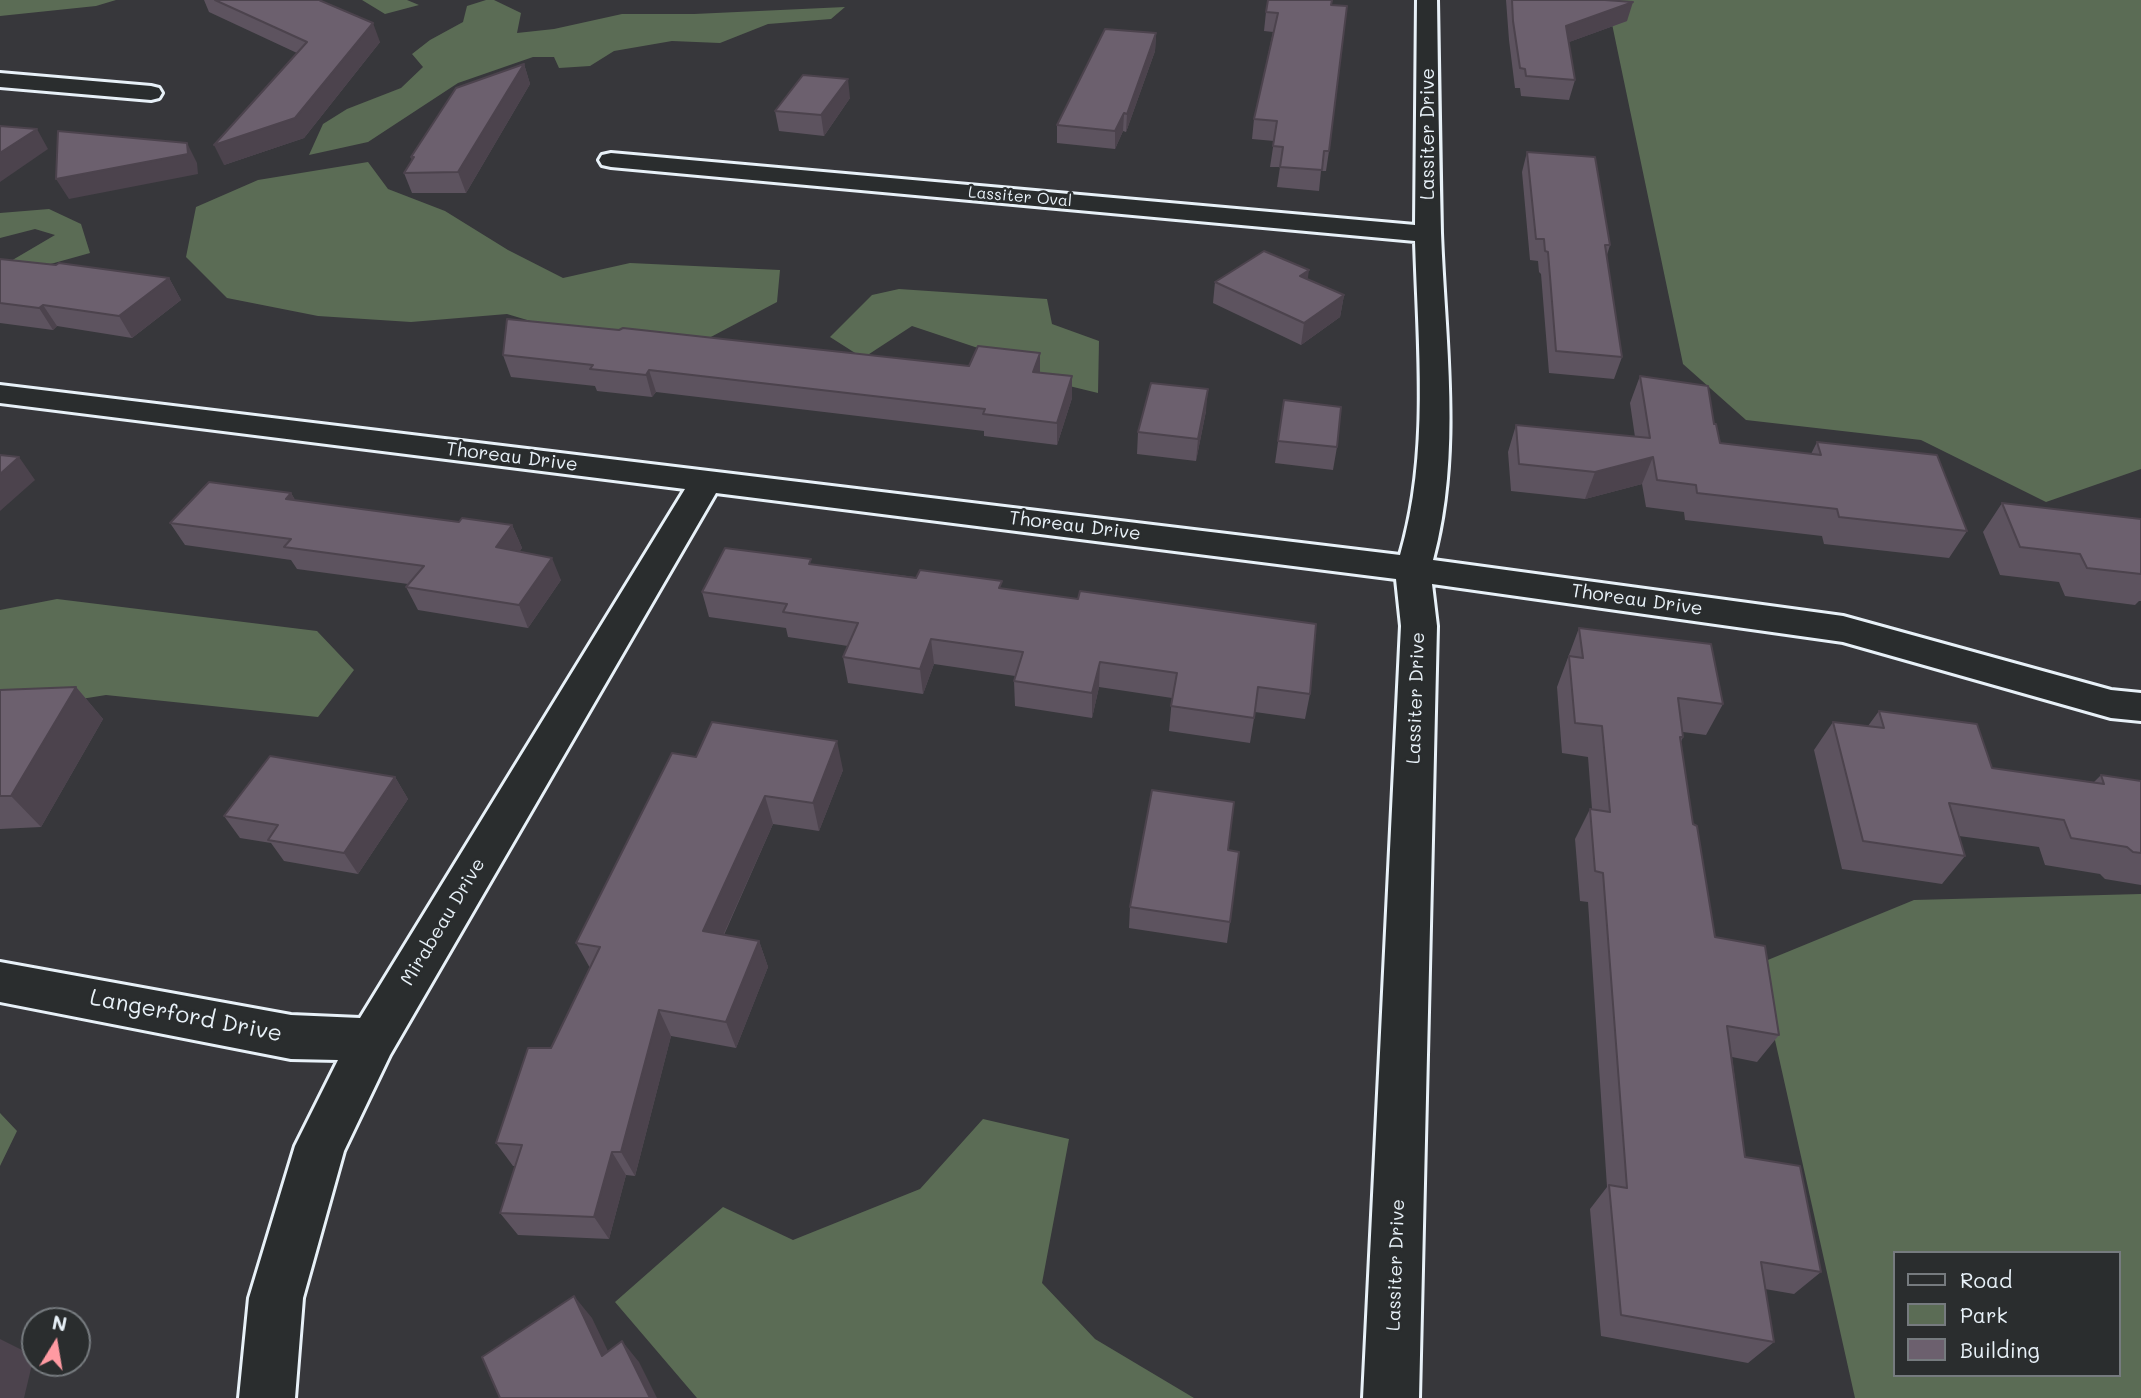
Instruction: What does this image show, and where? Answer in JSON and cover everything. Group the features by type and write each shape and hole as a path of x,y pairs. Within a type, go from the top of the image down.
{"street":[{"name":"Lassiter Drive","path":"1391,1398 1419,625 1413,569 1425,527 1436,416 1428,234 1427,0"},
{"path":"0,80 151,93"},
{"name":"Lassiter Oval","path":"611,160 1428,234"},
{"name":"Thoreau Drive","path":"0,394 1413,569 1843,629 2111,704 2141,707"},
{"name":"Mirabeau Drive","path":"267,1398 276,1298 317,1158 373,1040 706,481"},
{"name":"Langerford Drive","path":"0,982 291,1037 373,1040"}],"green space":[{"path":"0,0 116,0 96,6 0,16"},
{"path":"362,0 407,0 419,5 385,14"},
{"path":"494,0 521,13 517,33 554,29 622,14 694,14 845,7 831,19 768,24 720,43 672,41 614,51 590,66 559,68 554,57 533,57 458,83 368,142 309,155 323,124 347,109 401,88 423,67 412,54 430,40 463,22 467,6"},
{"path":"1607,0 2141,0 2141,469 2046,502 1921,440 1746,420 1683,364"},
{"path":"368,162 388,189 445,211 508,250 563,278 630,263 780,270 777,302 707,339 564,331 507,314 411,322 318,316 227,298 186,257 196,207 258,180"},
{"path":"49,209 81,224 90,253 29,270 4,265 55,235 35,229 0,238 0,213"},
{"path":"899,289 1047,299 1052,324 1099,341 1098,393 1061,384 1023,363 912,326 863,358 830,337 872,295"},
{"path":"57,599 317,631 354,670 318,717 106,695 0,712 0,610"},
{"path":"2141,894 2141,1398 1855,1398 1758,964 1914,900"},
{"path":"0,1113 17,1131 0,1166"},
{"path":"983,1119 1069,1139 1042,1283 1095,1339 1194,1398 697,1398 615,1302 723,1207 793,1240 920,1189"}],"building":[{"path":"215,0 319,0 373,23 295,118 214,145 307,42"},
{"path":"1268,0 1332,0 1331,5 1347,6 1329,151 1324,151 1322,170 1280,167 1283,147 1273,146 1277,121 1254,119 1278,13 1266,12"},
{"path":"1512,0 1633,2 1566,26 1575,80 1526,76 1525,69 1520,68"},
{"path":"1105,29 1156,33 1127,114 1124,113 1115,131 1057,125"},
{"path":"524,64 458,172 404,173 414,157 411,157 456,88"},
{"path":"803,75 848,79 821,115 775,111"},
{"path":"0,126 37,129 0,153"},
{"path":"58,131 187,143 188,154 56,179"},
{"path":"1527,152 1595,157 1610,245 1605,245 1622,357 1556,351 1548,252 1545,251 1544,239 1536,239"},
{"path":"1264,251 1309,270 1300,276 1344,295 1304,323 1215,282"},
{"path":"0,259 56,265 59,263 169,278 119,316 43,305 39,308 0,303"},
{"path":"507,319 619,330 623,328 969,366 978,346 1040,353 1033,372 1072,376 1057,423 983,414 985,409 649,370 646,375 590,369 593,365 503,355"},
{"path":"1640,376 1708,386 1720,443 1821,455 1817,442 1937,455 1967,531 1839,517 1837,509 1697,493 1696,485 1657,480 1653,457 1595,472 1519,464 1516,425 1650,438"},
{"path":"1151,383 1208,389 1198,439 1138,432"},
{"path":"1284,400 1341,407 1337,447 1278,441"},
{"path":"0,455 19,457 0,474"},
{"path":"209,482 291,493 286,499 459,522 462,518 512,525 496,547 552,558 519,605 406,587 424,566 284,547 291,539 170,523"},
{"path":"2002,503 2141,519 2141,574 2087,568 2080,554 2020,547"},
{"path":"725,548 811,559 809,564 916,578 920,570 1002,581 999,588 1078,599 1080,591 1316,624 1310,694 1258,687 1254,718 1171,706 1177,673 1100,662 1092,693 1014,681 1023,652 931,639 920,669 843,657 858,623 783,612 787,604 702,592"},
{"path":"1579,628 1711,644 1723,704 1678,698 1683,737 1680,737 1693,824 1697,826 1715,937 1765,946 1779,1035 1727,1026 1745,1157 1800,1166 1821,1272 1761,1262 1774,1342 1621,1315 1609,1185 1627,1188 1603,873 1595,871 1590,809 1610,812 1602,726 1575,723 1569,656 1583,658"},
{"path":"76,687 11,796 0,796 0,690"},
{"path":"1879,711 1977,724 1992,768 2104,784 2101,775 2141,781 2141,853 2133,852 2127,847 2071,838 2064,820 1949,803 1965,856 1863,841 1833,722 1884,728"},
{"path":"712,722 837,741 813,803 765,796 703,931 759,941 726,1022 659,1010 621,1152 612,1152 594,1217 500,1213 522,1145 496,1143 528,1048 551,1048 600,947 576,943 672,753 696,757"},
{"path":"270,756 395,777 344,853 268,840 278,825 224,816"},
{"path":"1152,790 1234,802 1228,850 1239,852 1230,922 1130,907"},
{"path":"574,1296 602,1356 622,1341 650,1398 500,1398 482,1357"}]}
